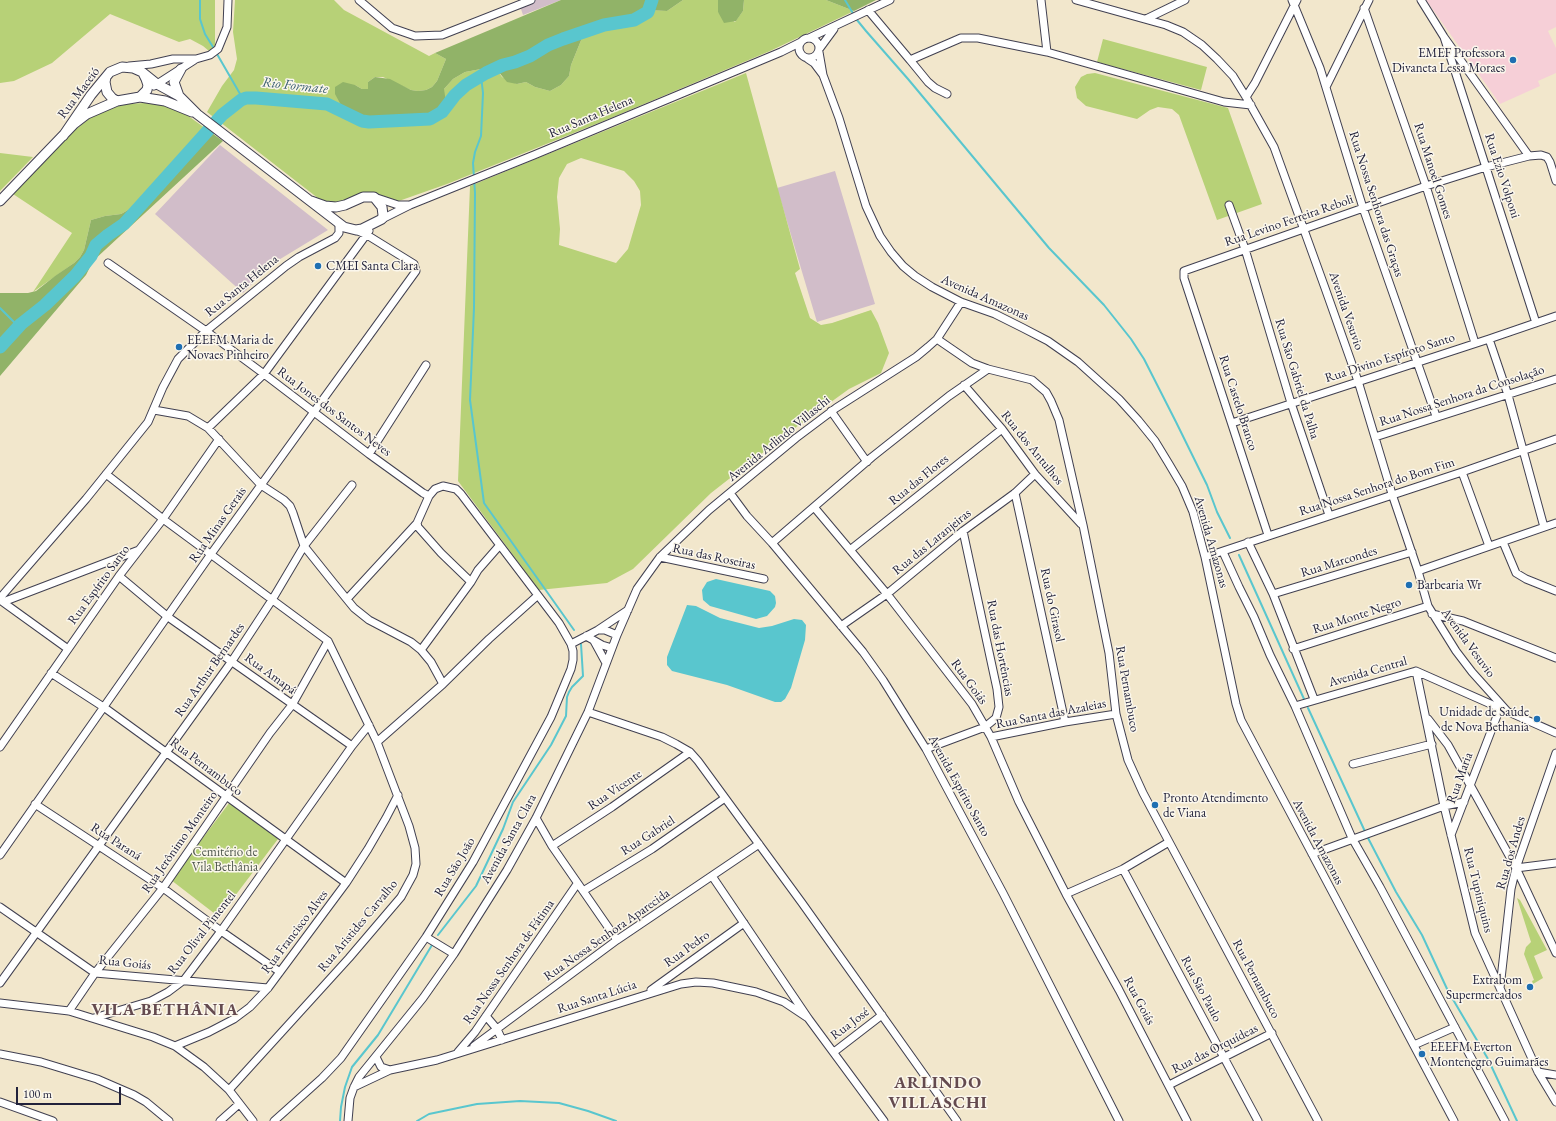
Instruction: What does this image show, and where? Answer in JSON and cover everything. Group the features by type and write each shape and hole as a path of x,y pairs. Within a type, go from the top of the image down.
{"main road":[{"name":"Rua Maceió","path":"63,136 91,95 110,72 122,67 133,68 142,72 157,84 179,96 197,114 339,224"},
{"path":"179,96 174,82 181,69"},
{"path":"140,97 147,90 146,79 142,72"},
{"path":"106,77 105,82 107,92 112,98 118,101"},
{"name":"Rua Maceió","path":"0,201 63,136 87,114 118,101 140,97 165,101 182,106 197,114"},
{"name":"Rua Santa Helena","path":"339,224 341,211 345,205 363,197 374,197"},
{"path":"374,197 382,207 382,219"},
{"name":"Rua Maceió","path":"311,201 325,206 336,207 345,205"},
{"name":"Rua Santa Helena","path":"356,230 382,219"},
{"path":"339,224 349,229 356,230"}],"street":[{"path":"122,67 139,66 173,59 196,59 210,55 218,50 228,27 228,0"},
{"path":"359,0 392,28 415,36 442,35 531,0"},
{"path":"837,26 815,57 808,59 804,58 800,54 799,48 801,42 890,0"},
{"path":"1041,0 1047,52"},
{"name":"Avenida Vesuvio","path":"1076,0 1166,25 1182,32 1202,45 1233,76 1251,105 1274,147 1304,228 1358,381 1428,606 1456,651 1472,672 1507,711"},
{"path":"1146,19 1185,0"},
{"path":"1326,87 1368,0"},
{"path":"1421,0 1444,37 1529,156"},
{"path":"1246,97 1255,83 1295,2"},
{"name":"Rua Nossa Senhora das Graças","path":"1295,2 1320,68 1363,208 1436,416"},
{"name":"Rua Manoel Gomes","path":"1364,8 1426,186 1475,343"},
{"path":"868,10 928,82 935,88 948,94"},
{"name":"Rua Ezio Volponi","path":"1444,37 1536,323"},
{"path":"809,38 816,40 819,50"},
{"path":"910,60 961,38 978,38 1047,52 1224,102 1251,105"},
{"name":"Rua Santa Helena","path":"382,219 410,204 781,52 801,42"},
{"name":"Avenida Amazonas","path":"819,50 824,75 866,206 880,236 899,261 915,276 932,287 961,302 994,314 1048,341 1078,362 1119,399 1155,441 1182,486 1193,512 1205,557 1236,704 1241,720 1454,1121"},
{"name":"Rua Santa Helena","path":"781,52 800,54"},
{"path":"147,90 196,59"},
{"name":"Avenida Amazonas","path":"808,59 814,62 824,75"},
{"name":"Rua Levino Ferreira Reboli","path":"1184,278 1184,271 1187,269 1426,186 1486,167 1529,156 1542,156 1547,157 1550,162 1556,180"},
{"name":"Rua Santa Helena","path":"374,197 398,205 410,204"},
{"name":"Rua São Gabriel da Palha","path":"1229,205 1291,403 1329,515"},
{"name":"Rua Santa Helena","path":"154,410 163,388 178,359 206,331 299,257 335,238 339,233 339,224"},
{"path":"208,428 264,374 327,286 367,235 372,224"},
{"name":"Rua Minas Gerais","path":"0,856 35,804 105,708 211,554 416,271 414,264 367,235 356,230"},
{"name":"Rua Jones dos Santos Neves","path":"108,263 206,331 369,454 429,496"},
{"name":"Rua Castelo Branco","path":"1184,278 1268,535"},
{"name":"Avenida Arlindo Villaschi","path":"637,589 660,557 709,510 796,438 831,412 916,357 937,339 961,302"},
{"name":"Rua Divino Espíroto Santo","path":"1232,423 1358,381 1418,363 1556,316"},
{"name":"Rua Pernambuco","path":"937,339 972,363 988,369 1032,380 1046,392 1051,401 1059,420 1083,525 1109,653 1116,714 1128,760 1135,777 1318,1121"},
{"path":"1489,339 1508,395 1544,527"},
{"path":"369,454 426,365"},
{"path":"772,543 867,462 949,396 988,369"},
{"name":"Rua Nossa Senhora da Consolação","path":"1375,437 1436,416 1556,379"},
{"name":"Rua dos Antulhos","path":"964,385 1002,429 1035,474 1083,525"},
{"path":"1,600 148,422 154,410 188,416 208,428 261,484 290,506 304,546 354,608 370,620 411,642 421,650 431,662 443,684"},
{"path":"831,412 867,462"},
{"name":"Rua das Flores","path":"850,550 1002,429"},
{"name":"Rua Espírito Santo","path":"0,747 119,576 163,519 219,439"},
{"name":"Rua Nossa Senhora do Bom Fim","path":"1205,557 1462,472 1556,439"},
{"path":"1462,472 1489,546"},
{"path":"106,474 163,519 328,641"},
{"name":"Rua das Laranjeiras","path":"841,626 887,594 963,531 1015,493 1035,474"},
{"name":"Rua Arthur Bernardes","path":"0,983 232,661 272,600 304,546 352,485"},
{"name":"Rua São João","path":"274,1121 322,1078 341,1058 426,937 473,862 551,717 573,660 571,644 559,623 456,489 443,486 435,489 429,496"},
{"name":"Avenida Espírito Santo","path":"730,493 747,516 772,543 841,626 883,680 926,749 1003,893 1119,1121"},
{"name":"Rua do Girasol","path":"1015,493 1065,722"},
{"path":"347,599 417,523 429,496"},
{"name":"Rua Goiás","path":"814,507 887,594 972,704 991,737 1019,802 1066,894 1120,990 1188,1121"},
{"path":"417,523 441,553 471,582"},
{"path":"1418,571 1556,523"},
{"name":"Rua das Hortências","path":"926,749 984,727 996,718 1000,707 963,531"},
{"path":"1248,542 1273,594 1314,699"},
{"path":"1503,542 1516,573 1526,580 1556,590"},
{"path":"421,650 471,582 478,570 499,546"},
{"path":"1,600 139,550"},
{"path":"1223,552 1380,888 1505,1121"},
{"name":"Rua Marcondes","path":"1273,594 1412,552"},
{"name":"Rua das Roseiras","path":"660,557 764,579"},
{"name":"Rua Amapá","path":"119,576 168,617 352,746"},
{"name":"Avenida Santa Clara","path":"348,1121 350,1098 359,1077 424,998 454,954 507,870 536,818 588,712 617,635 637,589"},
{"path":"377,742 443,684 489,639 537,596"},
{"path":"1,600 68,649"},
{"name":"Rua Monte Negro","path":"1294,648 1428,606"},
{"path":"571,644 598,630 628,610"},
{"path":"1432,614 1463,621 1556,658"},
{"path":"598,630 605,630 617,635"},
{"path":"586,636 612,648"},
{"name":"Rua Jerônimo Monteiro","path":"69,1011 95,973 163,888 270,733 292,705 328,641"},
{"name":"Rua Aristides Carvalho","path":"228,1090 348,958 401,897 413,875 416,864 415,848 398,795 377,742 328,641"},
{"path":"594,641 606,663"},
{"name":"Avenida Central","path":"1295,706 1314,699 1416,671 1507,711 1555,730"},
{"name":"Rua Tupiniquins","path":"1416,671 1427,717 1444,806 1475,932 1538,1072 1556,1102"},
{"name":"Rua Pernambuco","path":"51,673 105,708 167,752 286,841 346,883"},
{"name":"Rua Maria","path":"1451,835 1500,708"},
{"path":"588,712 662,737 690,752 759,844 957,1121"},
{"name":"Rua Santa das Azaleias","path":"991,737 1065,722 1116,714"},
{"path":"1427,717 1448,745 1469,786 1516,868 1556,953"},
{"name":"Rua Olival Pimentel","path":"94,1018 151,1001 168,992 184,980 286,841 352,746 369,725"},
{"path":"1353,764 1432,744"},
{"name":"Rua Vicente","path":"552,846 612,807 690,752"},
{"name":"Rua dos Andes","path":"1500,988 1510,896 1516,868 1556,753"},
{"name":"Rua Francisco Alves","path":"175,1046 209,1032 234,1019 250,1007 268,988 346,883 368,849 398,795"},
{"name":"Rua Gabriel","path":"583,891 652,849 725,798"},
{"path":"1312,854 1355,837 1444,806 1464,802"},
{"name":"Rua Paraná","path":"35,804 163,888 280,972"},
{"path":"536,818 552,846 617,940"},
{"path":"1066,894 1123,869 1170,842"},
{"name":"Rua Nossa Senhora Aparecida","path":"471,1049 617,940 759,844"},
{"path":"1516,868 1556,863"},
{"name":"Rua São Paulo","path":"1123,869 1258,1121"},
{"path":"712,876 808,1018 884,1121"},
{"name":"Rua Nossa Senhora de Fátima","path":"458,1052 486,1016 578,884"},
{"path":"1510,896 1519,890 1529,896"},
{"name":"Rua Goiás","path":"0,907 95,973 268,988"},
{"name":"Rua Pedro","path":"644,995 744,923"},
{"path":"426,937 454,954"},
{"name":"Rua Santa Lúcia","path":"354,1087 390,1070 436,1060 680,984 696,982 713,983 770,996 795,1009 808,1018"},
{"path":"0,1003 69,1011 153,1037 175,1046 204,1066 228,1090 253,1121"},
{"name":"Rua José","path":"834,1052 882,1015"},
{"path":"486,1016 497,1030 502,1040"},
{"path":"1414,1045 1455,1027"},
{"name":"Rua das Orquídeas","path":"1168,1085 1272,1033"},
{"path":"0,1054 41,1062 97,1079 134,1095 146,1102 169,1121"},
{"path":"376,1057 381,1067 390,1070"},
{"path":"1538,1072 1556,1076"},
{"path":"0,1102 53,1121"},
{"path":"220,1121 239,1104"}],"shaded area":[{"path":"518,0 561,0 523,15"},
{"name":"EMEF Professora Divaneta Lessa Moraes","path":"1426,0 1556,0 1556,27 1548,31 1556,48 1556,73 1538,81 1540,86 1500,104"},
{"path":"220,145 328,230 272,264 243,293 155,214"},
{"path":"835,171 875,304 817,322 777,188"}],"green space":[{"path":"0,0 215,0 215,56 203,46 190,39 179,42 110,14 52,63 14,81 0,83"},
{"path":"235,0 334,0 344,10 429,56 435,53 446,59 437,81 432,87 426,90 411,90 383,77 375,77 368,82 369,89 362,89 355,85 374,118 416,119 436,116 444,89 453,79 465,72 481,69 497,70 502,77 517,84 526,82 535,87 550,91 561,85 569,76 571,65 582,38 603,21 646,10 667,11 683,0 718,0 718,12 735,22 743,11 744,0 826,0 854,11 770,51 606,120 447,184 396,202 380,196 342,204 323,202 207,112 222,86 234,70 237,59 233,32"},
{"path":"561,0 683,0 667,11 646,10 603,21 582,38 571,65 569,76 561,85 550,91 535,87 526,82 517,84 507,82 497,70 481,69 465,72 453,79 444,89 447,109 436,116 416,119 374,118 352,112 341,105 335,94 335,87 343,82 355,85 362,89 368,89 368,82 375,77 390,79 411,90 426,90 432,87 437,81 446,59 435,53"},
{"path":"718,0 744,0 743,11 736,21 724,23 718,12"},
{"path":"826,0 876,0 854,11"},
{"path":"1103,39 1207,67 1201,90 1097,62"},
{"path":"746,73 800,269 795,273 810,318 821,325 832,323 871,310 878,323 889,353 881,373 849,389 788,433 711,493 633,569 607,583 539,590 458,481 470,186","holes":["581,158 624,171 634,181 640,191 641,205 628,249 616,263 559,245 560,229 557,197 559,178 567,164"]},
{"path":"1095,73 1228,108 1262,204 1217,220 1179,115 1172,109 1158,107 1150,110 1137,119 1086,106 1077,98 1075,87 1081,77 1087,74"},
{"path":"145,103 169,106 187,115 209,131 174,170 158,181 155,181 147,195 135,206 121,214 91,220 84,250 80,257 74,263 33,292 72,233 13,194 75,130 90,118 104,110 126,104"},
{"path":"209,131 223,141 93,261 86,275 0,376 0,293 28,293 36,291 74,263 84,250 91,220 121,214 135,206 147,195 155,181 158,181 174,170"},
{"path":"0,153 33,157 0,191"},
{"name":"Cemitério de Vila Bethânia","path":"230,802 278,839 219,917 171,880"},
{"path":"1517,898 1520,900 1547,950 1534,956 1543,978 1533,984 1532,981 1534,980 1524,954 1526,947 1531,942"}],"water":[{"path":"716,579 770,591 775,596 775,607 767,616 756,619 710,606 703,600 702,590 707,582"},
{"path":"687,605 696,606 720,618 759,628 772,626 794,619 802,620 806,625 805,640 791,688 785,699 781,702 775,702 727,685 672,671 667,665 667,657"}],"waterway":[{"path":"200,0 200,19 205,34 213,47"},
{"name":"Rio Formate","path":"0,347 21,324 45,305 75,276 91,256 96,245 124,224 222,115 241,100 246,98 256,98 327,104 362,121 369,122 430,119 442,112 455,95 466,85 486,73 503,65 530,56 548,45 563,39 604,25 634,20 648,12 652,0"},
{"path":"845,0 857,20 866,31 1049,248 1104,305 1131,339 1144,359 1176,422 1207,485 1217,512 1230,538"},
{"path":"217,54 243,99"},
{"path":"481,76 483,93 481,136 475,152 473,163 475,193 474,308 470,400 484,503 574,630"},
{"path":"0,308 18,326"},
{"path":"1239,555 1304,699"},
{"path":"438,935 476,886 503,829 513,802 551,745 566,716 567,697 569,692 583,676 581,644"},
{"path":"1308,708 1368,838 1396,892 1422,935 1448,991 1488,1059 1517,1121"},
{"path":"340,1121 345,1087 352,1067 378,1035 432,945"},
{"path":"417,1121 429,1114 477,1104 520,1101 559,1103 616,1121"}],"place":[{"name":"EMEF Professora Divaneta Lessa Moraes","path":"1513,60"},
{"name":"CMEI Santa Clara","path":"318,266"},
{"name":"EEEFM Maria de Novaes Pinheiro","path":"179,347"},
{"name":"Barbearia Wr","path":"1409,585"},
{"name":"Unidade de Saúde de Nova Bethania","path":"1537,719"},
{"name":"Pronto Atendimento de Viana","path":"1155,805"},
{"name":"Extrabom Supermercados","path":"1530,987"},
{"name":"EEEFM Everton Montenegro Guimarães","path":"1422,1054"}],"district":[{"name":"VILA BETHÂNIA","path":"165,1010"},
{"name":"ARLINDO VILLASCHI","path":"938,1093"}]}
